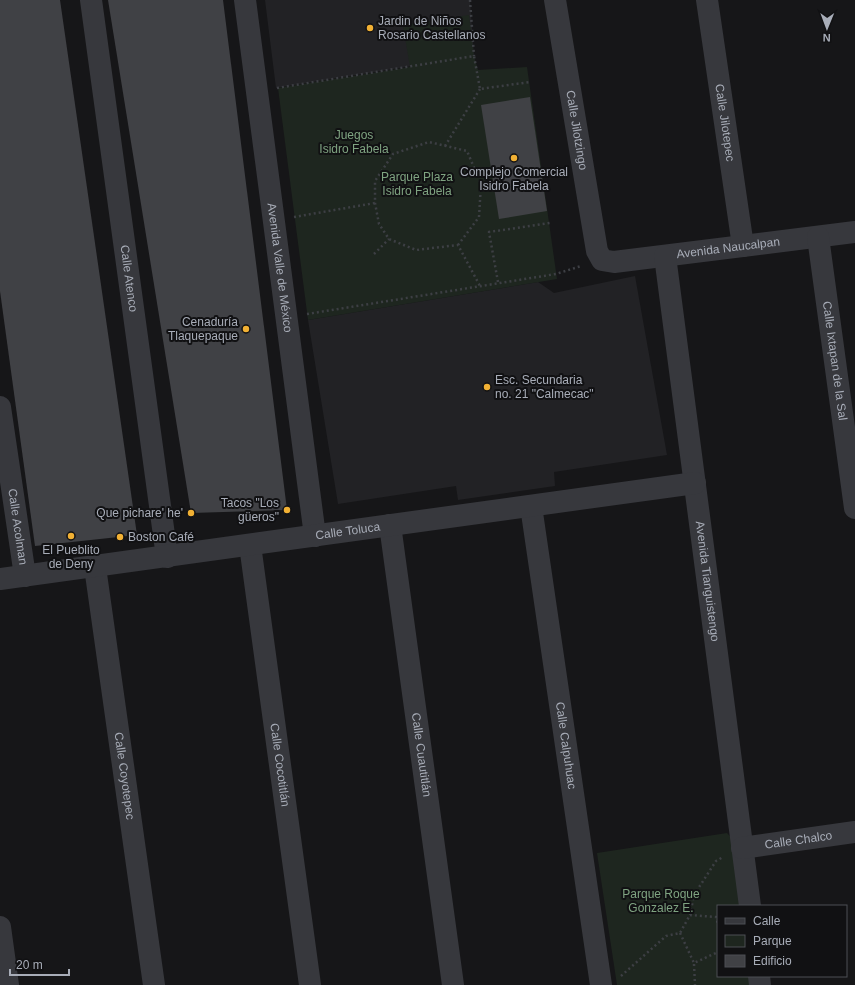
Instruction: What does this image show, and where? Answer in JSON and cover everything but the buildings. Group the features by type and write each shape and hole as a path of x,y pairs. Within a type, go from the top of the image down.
{"street":[{"name":"Calle Atenco","path":"91,0 167,557"},
{"name":"Avenida Valle de México","path":"245,0 315,536"},
{"name":"Calle Jilotzingo","path":"555,0 597,251 602,260"},
{"name":"Calle Jilotepec","path":"706,0 743,246"},
{"name":"Avenida Naucalpan","path":"602,260 614,262 855,232"},
{"name":"Calle Ixtapan de la Sal","path":"818,237 855,508"},
{"name":"Avenida Tianguistengo","path":"665,256 750,905"},
{"name":"Calle Acolman","path":"0,407 25,576"},
{"name":"Calle Toluca","path":"0,579 695,483"},
{"name":"Calle Calpuhuac","path":"531,506 609,983"},
{"name":"Calle Cuautitlán","path":"390,525 453,985"},
{"name":"Calle Cocotitlán","path":"250,545 310,985"},
{"name":"Calle Coyotepec","path":"94,566 154,985"},
{"name":"Calle Chalco","path":"742,848 855,832"},
{"path":"0,927 8,985"}],"path":[{"path":"445,146 480,88 474,56 470,0"},
{"path":"257,90 474,56"},
{"path":"480,88 530,82"},
{"path":"429,142 467,151 481,184 479,217 458,245 416,250 389,239 378,224 375,203 375,181 393,154 429,142"},
{"path":"274,220 375,203"},
{"path":"498,282 490,232 550,223"},
{"path":"374,254 389,239"},
{"path":"458,245 480,286"},
{"path":"287,317 498,282 556,274 602,260"},
{"path":"609,983 666,936 680,933 690,915 694,895 716,861 742,848"},
{"path":"690,915 716,917 717,920"},
{"path":"680,933 694,964 695,985"},
{"path":"694,964 717,952"}],"shaded area":[{"name":"Jardin de Niños Rosario Castellanos","path":"265,0 470,0 474,56 276,88"},
{"name":"Esc. Secundaria no. 21 \"Calmecac\"","path":"635,276 667,455 554,472 555,486 458,500 456,486 338,504 308,320 538,282 554,293"}],"green space":[{"name":"Parque Plaza Isidro Fabela","path":"469,15 474,56 478,70 527,67 557,279 308,320 278,88 410,67 403,25"},
{"name":"Parque Roque Gonzalez E.","path":"727,833 741,849 746,905 717,905 717,977 753,977 754,985 617,985 597,853"}],"place":[{"name":"Jardin de Niños Rosario Castellanos","path":"370,28"},
{"name":"Complejo Comercial Isidro Fabela","path":"514,158"},
{"name":"Cenaduría Tlaquepaque","path":"246,329"},
{"name":"Esc. Secundaria no. 21 \"Calmecac\"","path":"487,387"},
{"name":"Tacos \"Los güeros\"","path":"287,510"},
{"name":"Que pichare' he'","path":"191,513"},
{"name":"El Pueblito de Deny","path":"71,536"},
{"name":"Boston Café","path":"120,537"}],"park label":[{"name":"Juegos Isidro Fabela","path":"354,142"}]}
